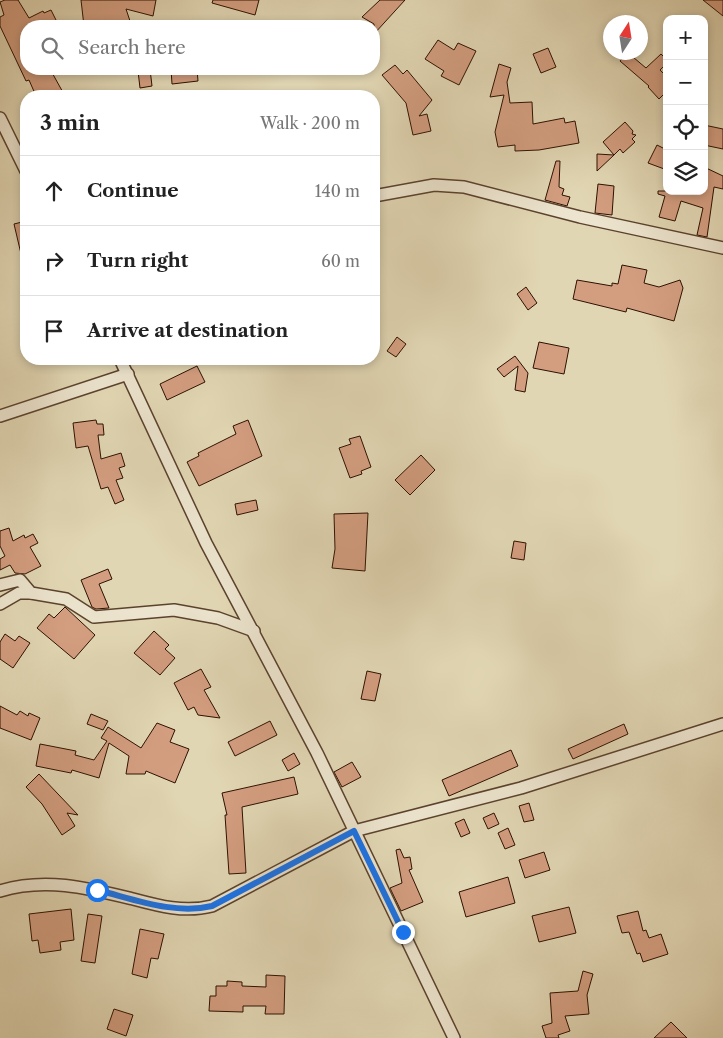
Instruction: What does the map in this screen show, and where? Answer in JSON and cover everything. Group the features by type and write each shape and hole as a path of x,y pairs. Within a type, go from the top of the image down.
{"street":[{"path":"0,118 20,159"},
{"path":"380,195 434,184 464,187 580,217 723,248"},
{"path":"123,365 206,543 254,631 354,831 454,1038"},
{"path":"0,416 128,374"},
{"path":"0,585 20,580 31,593"},
{"path":"0,604 19,593 31,593 66,599 94,617 174,610 218,618 254,631"},
{"path":"0,891 24,884 55,884 97,890 157,905 198,909 212,906 354,831 521,788 723,724"}],"building":[{"path":"18,0 29,18 43,11 44,13 51,10 56,20 20,20 20,68 0,26 0,17 4,15 0,2"},
{"path":"81,0 156,0 153,16 126,9 130,20 83,20"},
{"path":"213,0 259,0 255,15 212,3"},
{"path":"380,0 405,0 380,27 380,20 367,20 362,17"},
{"path":"703,0 723,0 723,16"},
{"path":"438,40 454,50 458,43 476,51 459,85 441,76 444,71 425,59"},
{"path":"548,48 556,67 541,73 533,54"},
{"path":"661,54 663,56 663,67 660,70 663,73 663,95 659,99 649,86 620,61 636,60 646,68"},
{"path":"499,64 511,68 507,82 510,103 532,102 533,124 564,118 565,123 575,121 579,143 539,150 515,151 515,145 498,147 495,132 504,95 490,97"},
{"path":"395,65 403,74 407,70 432,100 419,116 427,114 431,131 413,135 406,103 382,75"},
{"path":"23,75 53,75 62,90 33,90 29,80 26,81"},
{"path":"138,75 151,75 152,86 140,88"},
{"path":"171,75 198,75 198,81 172,84"},
{"path":"625,122 633,131 632,134 636,135 632,139 635,142 623,153 620,149 614,155 603,142"},
{"path":"708,126 723,129 723,149 708,146"},
{"path":"657,145 663,148 663,169 648,163"},
{"path":"597,154 614,155 597,171"},
{"path":"556,161 560,161 559,187 564,189 562,195 570,197 567,206 545,200"},
{"path":"708,169 723,176 723,189 714,187 707,237 697,235 703,208 681,201 675,221 659,217 665,196 658,194 658,191 663,191 663,195 708,195"},
{"path":"598,184 614,186 612,215 595,213"},
{"path":"20,222 20,250 14,224"},
{"path":"622,265 647,270 644,283 659,287 680,280 683,288 674,321 627,308 626,312 573,299 577,280 612,286 612,283 618,284"},
{"path":"526,287 537,303 528,310 517,294"},
{"path":"397,337 406,344 396,357 387,351"},
{"path":"539,342 569,348 564,374 533,368"},
{"path":"515,356 528,373 525,392 515,390 518,366 504,377 497,369"},
{"path":"197,366 205,382 167,400 160,384"},
{"path":"96,420 97,424 103,424 104,435 98,435 101,459 121,453 125,466 119,468 123,478 116,480 124,500 115,504 108,487 101,489 88,446 76,448 73,423"},
{"path":"248,420 262,456 199,486 187,462 199,456 198,453 236,434 233,426"},
{"path":"360,436 371,467 361,471 362,474 350,478 339,448 351,444 349,439"},
{"path":"421,455 435,470 410,495 395,480"},
{"path":"256,500 258,510 237,515 235,504"},
{"path":"368,513 365,571 332,568 335,549 334,514"},
{"path":"9,528 13,541 24,535 25,538 33,534 38,543 30,547 41,566 25,574 15,573 10,565 0,570 0,559 5,556 0,546 0,531"},
{"path":"514,541 526,543 524,560 511,558"},
{"path":"108,569 112,579 99,584 109,608 96,609 92,607 81,580"},
{"path":"65,607 95,635 74,659 37,628 49,614 54,618"},
{"path":"154,631 169,645 165,649 175,658 160,675 134,653"},
{"path":"5,634 15,641 19,636 30,643 13,668 0,659 0,642"},
{"path":"201,669 211,687 204,690 220,718 198,715 194,707 188,710 174,683"},
{"path":"367,671 381,674 375,701 361,699"},
{"path":"0,706 17,715 20,711 28,716 29,713 40,718 31,740 0,728"},
{"path":"91,714 108,721 103,730 87,724"},
{"path":"270,721 277,735 235,756 228,742"},
{"path":"157,723 175,730 170,742 189,749 175,783 146,771 145,774 126,774 129,756 109,743 99,778 72,770 71,773 36,766 40,744 76,751 75,755 94,760 107,741 101,738 108,727 141,748"},
{"path":"624,724 628,734 573,759 568,749"},
{"path":"511,750 518,766 449,796 442,780"},
{"path":"294,753 300,764 288,771 282,760"},
{"path":"352,762 361,777 342,787 334,772"},
{"path":"39,774 78,815 67,813 75,826 62,835 42,804 26,787"},
{"path":"294,777 298,794 242,807 246,873 229,874 225,815 227,815 222,793"},
{"path":"529,803 534,820 524,822 519,806"},
{"path":"494,813 499,824 488,829 483,818"},
{"path":"464,819 470,833 461,837 455,823"},
{"path":"508,828 515,845 505,849 498,833"},
{"path":"400,849 404,858 410,857 412,869 409,870 423,902 401,911 390,888 402,883 396,850"},
{"path":"544,852 550,870 525,878 519,860"},
{"path":"508,877 515,903 466,917 459,892"},
{"path":"569,907 576,933 539,942 532,916"},
{"path":"71,909 74,940 60,942 61,950 40,953 38,940 32,941 29,914"},
{"path":"638,911 643,931 646,930 649,938 661,934 668,954 643,962 640,953 637,954 629,932 622,933 617,916"},
{"path":"88,914 102,916 95,963 81,961"},
{"path":"140,929 164,934 158,959 151,958 147,978 132,974"},
{"path":"583,971 593,974 587,995 589,1014 565,1016 570,1031 558,1035 559,1038 546,1038 542,1026 552,1023 550,993 578,991"},
{"path":"266,975 285,976 284,1014 265,1014 266,1006 243,1006 243,1012 209,1011 210,996 216,996 216,986 227,986 227,981 242,982 242,986 266,987"},
{"path":"114,1009 133,1015 126,1036 107,1029"},
{"path":"671,1022 687,1038 654,1038"}],"route":[{"path":"97,890 181,909 198,909 212,906 354,831 403,932"}]}
